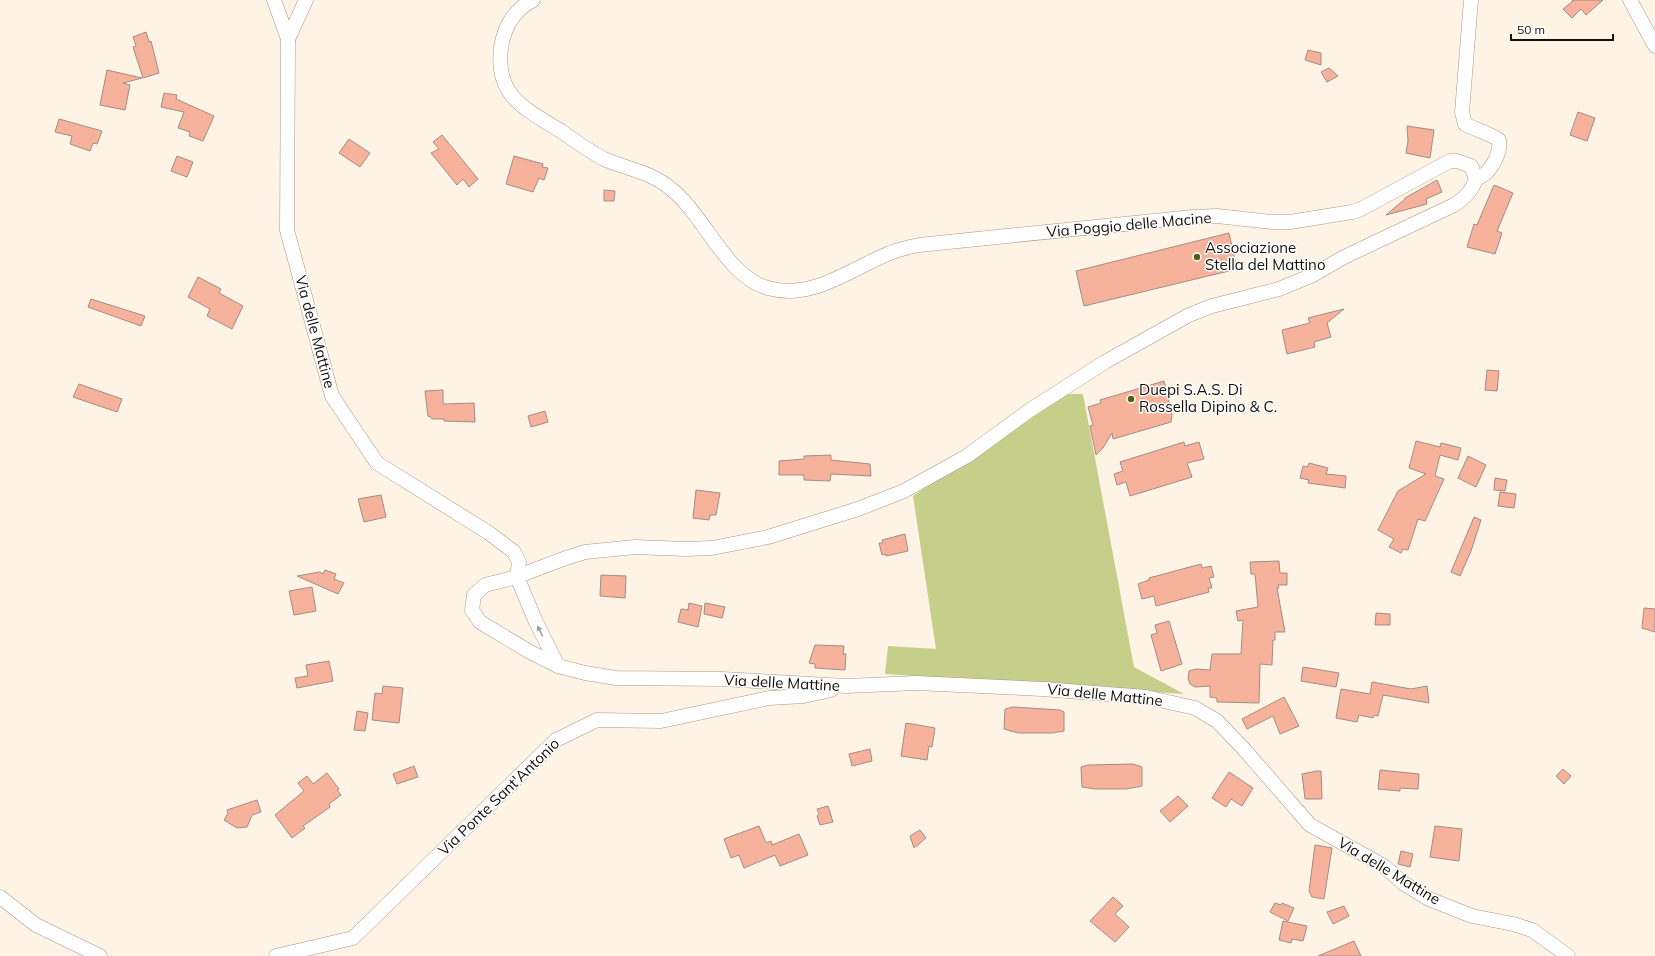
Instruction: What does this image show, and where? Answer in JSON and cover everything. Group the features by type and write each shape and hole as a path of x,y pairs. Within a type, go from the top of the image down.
{"street":[{"name":"Via delle Mattine","path":"274,0 288,39 287,230 332,396 377,464 489,533 514,552 519,562 515,578 558,666"},
{"path":"288,39 306,0"},
{"name":"Via Poggio delle Macine","path":"533,0 517,10 510,18 502,43 500,56 504,84 510,94 522,107 594,153 652,176 670,188 686,201 734,265 753,282 768,288 795,290 835,281 864,264 890,252 919,245 1193,217 1217,216 1272,222 1290,222 1337,215 1362,209 1450,161 1457,161 1471,166 1476,179"},
{"path":"515,578 566,558 604,549 635,547 685,549 705,548 768,537 858,509 904,491 967,456 1030,410 1105,362 1189,316 1212,306 1279,289 1454,205 1469,193 1476,179 1483,176 1494,163 1500,148 1499,140 1491,134 1477,131 1465,124 1462,112 1471,0"},
{"path":"1630,0 1655,46"},
{"name":"Via delle Mattine","path":"515,578 485,585 479,589 472,602 475,616 480,622 530,652 558,666 585,673 616,678 722,679 846,686 916,683 1042,689 1146,697 1195,708 1217,721 1252,757 1310,825 1384,866 1403,883 1430,899 1472,916 1513,924 1532,930 1568,956"},
{"name":"Via Ponte Sant'Antonio","path":"276,956 353,938 556,740 597,720 662,721 770,698 804,696 846,686"},
{"path":"0,897 36,925 100,956"}],"green space":[{"path":"1065,394 1083,394 1134,667 1184,694 885,674 888,646 936,649 913,496"}],"building":[{"path":"1572,0 1603,0 1586,15 1581,9 1572,18 1563,9 1573,1"},
{"path":"146,32 149,42 151,41 159,73 143,78 133,47 136,46 133,37"},
{"path":"1308,50 1321,53 1321,65 1305,60"},
{"path":"1329,68 1338,76 1327,82 1321,72"},
{"path":"107,70 142,78 123,83 130,85 125,110 100,105"},
{"path":"164,93 177,95 176,99 214,116 203,141 189,136 190,132 178,128 184,112 161,107"},
{"path":"1578,112 1595,118 1587,141 1570,135"},
{"path":"59,119 102,131 97,144 93,143 90,151 70,144 72,136 55,132"},
{"path":"1407,126 1434,130 1430,158 1406,153 1408,141"},
{"path":"442,135 478,179 469,187 463,179 457,185 431,153 439,149 433,142"},
{"path":"349,139 370,153 360,167 339,153"},
{"path":"177,156 193,162 187,177 171,171"},
{"path":"514,156 543,164 542,167 548,168 544,180 539,178 533,192 506,184"},
{"path":"1437,180 1442,192 1426,199 1427,204 1386,215 1405,198"},
{"path":"1494,185 1513,193 1497,231 1502,233 1495,254 1467,247 1474,224 1477,225"},
{"path":"604,190 615,191 614,201 604,201"},
{"path":"1229,233 1237,269 1084,306 1076,271"},
{"path":"198,277 221,289 219,293 243,306 232,329 207,316 210,309 188,297"},
{"path":"91,299 145,316 141,326 88,307"},
{"path":"1344,309 1327,323 1331,337 1314,342 1315,347 1287,354 1282,330 1310,323 1308,318"},
{"path":"1487,370 1499,371 1497,391 1485,390"},
{"path":"1164,381 1172,415 1171,422 1113,439 1112,433 1103,448 1096,455 1090,426 1093,425 1088,407 1101,403 1100,400"},
{"path":"79,384 122,399 117,412 73,397"},
{"path":"443,390 443,404 474,403 475,422 444,421 444,419 432,419 428,416 425,391"},
{"path":"545,411 548,422 531,427 528,416"},
{"path":"1416,441 1440,447 1441,443 1461,448 1458,460 1440,455 1435,476 1444,479 1425,521 1418,519 1408,550 1403,549 1401,553 1389,547 1394,539 1378,530 1398,491 1426,474 1409,468"},
{"path":"1184,442 1185,446 1199,442 1204,459 1187,463 1192,477 1130,496 1126,482 1117,485 1114,474 1123,471 1120,462"},
{"path":"831,455 831,460 870,464 871,476 831,474 830,481 804,480 804,475 779,475 779,461 804,459 804,456"},
{"path":"1468,456 1486,465 1476,487 1458,478"},
{"path":"1309,463 1328,468 1326,474 1346,476 1345,488 1308,483 1309,480 1300,478 1303,466 1308,467"},
{"path":"1495,478 1507,480 1505,491 1494,490"},
{"path":"696,490 720,493 716,515 710,515 709,520 693,518"},
{"path":"1500,492 1516,494 1514,508 1498,506"},
{"path":"381,495 386,517 364,522 358,499"},
{"path":"1474,517 1481,520 1471,551 1460,576 1451,572"},
{"path":"905,534 908,551 886,556 886,554 882,555 879,543 883,543 882,540"},
{"path":"1279,561 1280,573 1287,573 1287,585 1278,585 1279,588 1277,588 1285,632 1275,632 1275,640 1273,640 1272,665 1260,664 1259,703 1217,702 1217,698 1210,697 1210,686 1195,687 1190,684 1188,678 1189,671 1196,669 1210,670 1212,654 1241,654 1243,620 1238,621 1236,611 1258,607 1255,574 1251,574 1250,562"},
{"path":"1201,564 1202,568 1211,566 1214,577 1209,578 1212,588 1208,588 1209,592 1156,606 1154,596 1142,599 1138,584 1149,580 1149,578"},
{"path":"325,570 336,574 334,579 344,583 338,594 297,576 320,572 323,574"},
{"path":"601,575 626,576 625,598 600,596"},
{"path":"312,587 316,611 294,615 289,591"},
{"path":"689,603 702,606 698,627 678,622 681,609 688,610"},
{"path":"705,603 725,607 722,618 704,614"},
{"path":"1644,608 1655,609 1655,632 1642,628"},
{"path":"1376,613 1390,614 1390,625 1375,625"},
{"path":"1169,621 1182,664 1161,671 1151,635 1157,633 1155,625"},
{"path":"815,645 844,646 843,654 846,654 845,670 815,668 815,664 809,663"},
{"path":"329,661 333,681 297,688 295,678 308,676 306,665"},
{"path":"1303,667 1339,673 1336,687 1301,681"},
{"path":"1372,682 1411,689 1427,686 1429,703 1383,695 1378,716 1374,715 1373,718 1359,715 1357,722 1336,718 1341,689 1370,694"},
{"path":"383,686 403,688 399,723 372,720 375,693 382,694"},
{"path":"1284,697 1299,726 1280,734 1273,716 1247,729 1242,719"},
{"path":"1013,707 1060,710 1064,712 1064,731 1052,733 1018,733 1004,729 1005,709"},
{"path":"357,711 368,713 365,731 354,730"},
{"path":"906,723 935,728 932,747 929,746 927,760 901,756"},
{"path":"870,749 872,761 852,766 849,754"},
{"path":"1133,764 1142,767 1142,786 1126,789 1095,789 1082,787 1081,767 1088,765"},
{"path":"414,766 418,777 397,784 393,774"},
{"path":"1563,769 1571,776 1564,784 1556,776"},
{"path":"1380,770 1419,774 1418,789 1400,788 1400,791 1378,789"},
{"path":"1321,771 1322,799 1305,799 1302,774"},
{"path":"1229,772 1253,788 1242,806 1231,799 1226,807 1212,798"},
{"path":"327,773 339,789 337,790 341,795 329,804 330,807 303,826 305,828 292,838 275,815 304,791 298,783 307,776 313,784"},
{"path":"1178,796 1188,806 1170,822 1160,811"},
{"path":"257,800 261,812 252,815 247,827 237,828 224,820 228,813 227,810"},
{"path":"828,806 833,822 820,825 817,816 819,814 817,809"},
{"path":"759,826 766,843 771,841 772,845 799,834 808,855 780,866 775,855 744,868 739,855 731,858 724,839"},
{"path":"1435,826 1462,829 1459,861 1430,857"},
{"path":"920,830 926,838 914,848 910,836"},
{"path":"1315,845 1332,848 1324,899 1312,897 1309,891"},
{"path":"1401,851 1413,854 1410,867 1398,864"},
{"path":"1113,897 1123,906 1115,914 1129,927 1115,942 1090,921"},
{"path":"1275,903 1281,905 1282,903 1294,908 1288,921 1270,912"},
{"path":"1344,906 1349,916 1333,924 1327,912"},
{"path":"1283,921 1307,926 1303,941 1292,939 1291,943 1279,940"},
{"path":"1354,941 1361,956 1318,956"}],"place":[{"name":"Associazione Stella del Mattino","path":"1197,257"},
{"name":"Duepi S.A.S. Di Rossella Dipino & C.","path":"1131,399"}]}
